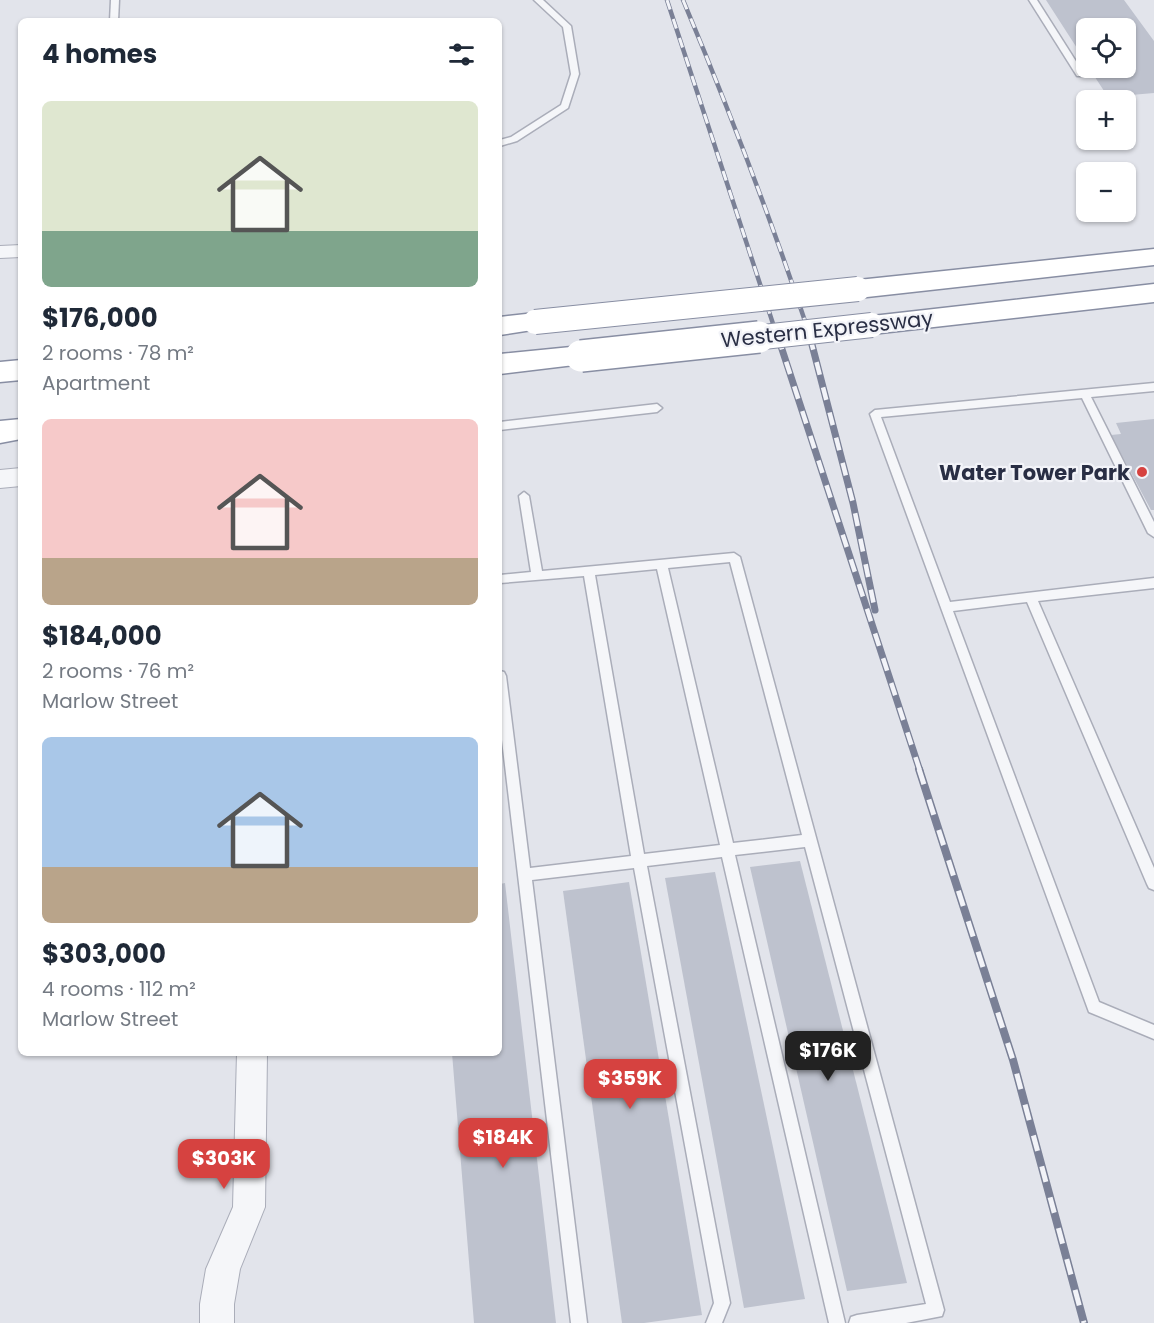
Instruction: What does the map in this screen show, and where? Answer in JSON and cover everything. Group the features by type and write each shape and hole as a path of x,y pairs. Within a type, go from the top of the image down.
{"highway":[{"name":"Western Expressway","path":"502,326 1154,256"},
{"name":"Western Expressway","path":"502,364 1154,293"},
{"path":"0,367 18,368"},
{"path":"0,372 18,369"},
{"path":"0,413 18,411"},
{"path":"0,432 18,429"}],"street":[{"path":"0,252 18,250"},
{"path":"0,479 18,477"},
{"path":"217,1323 217,1304 223,1269 249,1207 252,1056"}],"lane":[{"path":"114,18 116,0"},
{"path":"502,142 514,139 564,106 575,74 567,26 538,0"},
{"path":"1033,0 1076,68"},
{"path":"1154,387 875,414 1094,1007 1154,1032"},
{"path":"1084,394 1154,533"},
{"path":"502,426 657,408"},
{"path":"524,496 537,574"},
{"path":"502,579 734,557 936,1310 857,1323"},
{"path":"661,563 837,1323"},
{"path":"589,570 639,861 722,1303 714,1323"},
{"path":"945,607 1154,583"},
{"path":"1031,597 1154,884"},
{"path":"502,693 579,1323"},
{"path":"523,875 810,840"}],"building":[{"path":"1046,0 1124,0 1154,41 1154,93 1136,95 1136,90 1103,90 1096,78 1136,78 1136,18 1076,18 1076,46"},
{"name":"Water Tower Park","path":"1154,419 1154,510 1151,510 1111,435 1121,434 1116,423"},
{"path":"800,861 907,1283 847,1291 750,867"},
{"path":"715,872 805,1299 744,1308 665,878"},
{"path":"629,882 702,1315 644,1323 622,1323 563,891"},
{"path":"505,883 556,1323 474,1323 452,1056 502,1056 502,884"}],"railway":[{"path":"667,0 778,339"},
{"path":"683,0 750,168 811,339"},
{"path":"778,337 920,771"},
{"path":"810,337 853,503 875,610"},
{"path":"919,769 1013,1060 1084,1323"}],"place":[{"name":"Water Tower Park","path":"1142,472"}]}
